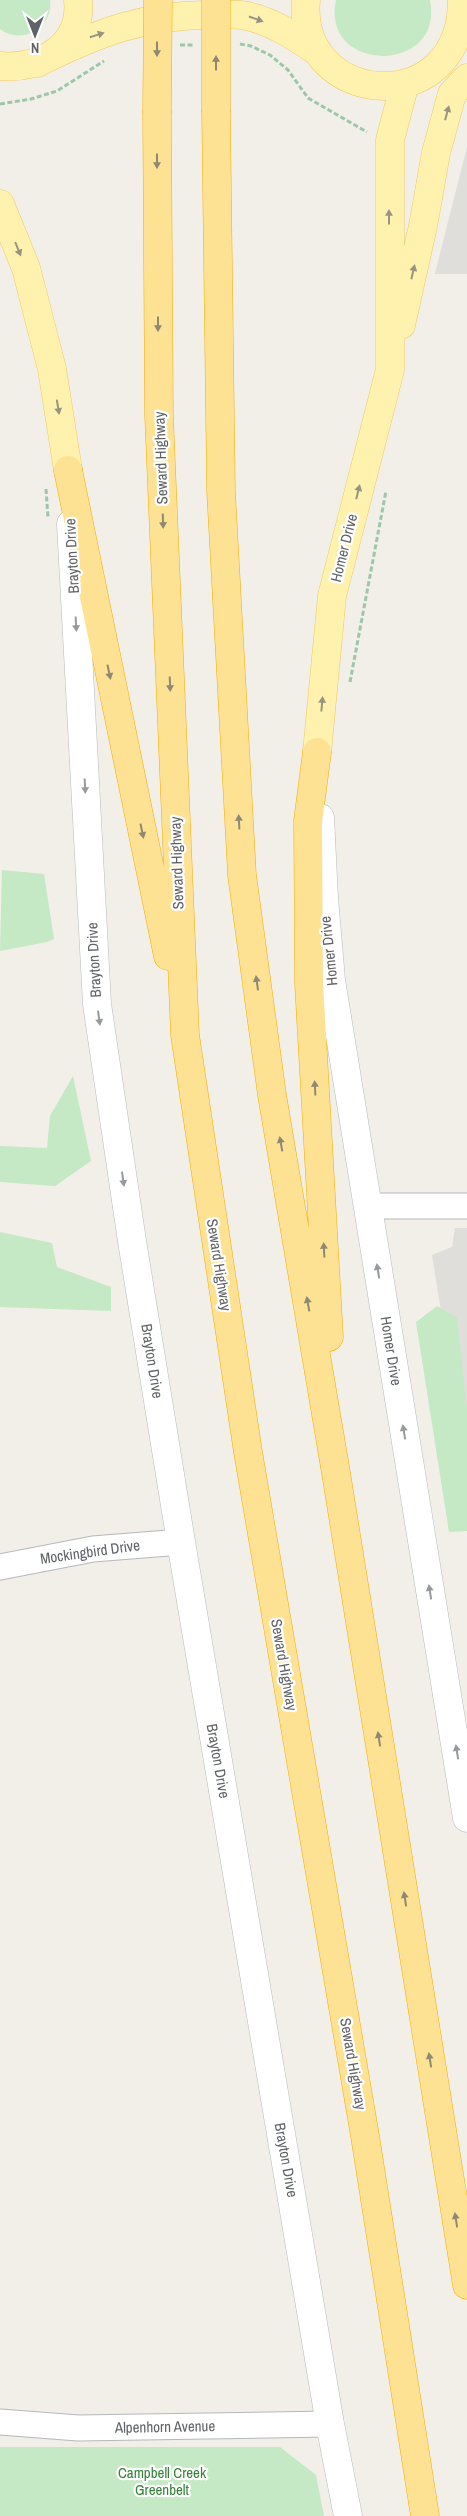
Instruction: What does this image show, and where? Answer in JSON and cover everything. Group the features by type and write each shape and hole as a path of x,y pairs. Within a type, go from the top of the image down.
{"highway":[{"name":"Seward Highway","path":"158,0 159,416 184,1035 248,1452 363,2126 425,2516"},
{"path":"216,0 220,490 242,875 272,1095 336,1473 467,2286"},
{"path":"68,470 184,1035"},
{"path":"318,752 308,821 309,984 336,1473"}],"main road":[{"path":"37,63 55,53 67,40 75,23 78,0"},
{"path":"306,0 305,12 309,33 318,52"},
{"path":"411,81 439,65 454,45 462,21 462,0"},
{"path":"0,66 18,67 37,63 86,38 137,22 193,14 246,15 280,27 318,52 333,68 351,80 372,86 393,86 411,81 467,72"},
{"path":"390,370 424,226 436,152 452,94 467,78"},
{"name":"Homer Drive","path":"411,81 390,140 390,370 332,596 318,752 324,898 332,980 467,1818"},
{"name":"Brayton Drive","path":"0,204 26,268 52,369 68,470 97,1004 132,1241 181,1542 330,2424 348,2516"}],"street":[{"path":"367,1206 467,1206"},
{"name":"Mockingbird Drive","path":"0,1567 21,1561 93,1549 181,1542"},
{"name":"Alpenhorn Avenue","path":"0,2422 78,2428 330,2424"}],"path":[{"path":"349,686 386,487"}],"shaded area":[{"path":"467,147 467,274 435,274 435,273"},
{"path":"455,1228 467,1228 467,1474 432,1255 452,1247"}],"green space":[{"path":"0,0 50,0 50,10 41,26 34,31 26,34 8,34 0,29"},
{"path":"336,0 430,0 430,25 419,42 403,52 383,56 363,52 346,42 336,24"},
{"path":"2,870 44,874 54,939 0,951"},
{"path":"73,1076 91,1161 55,1186 0,1182 0,1146 47,1148 50,1116"},
{"path":"0,1232 52,1243 57,1267 111,1287 111,1311 0,1307"},
{"path":"437,1306 457,1318 467,1408 467,1531 449,1532 416,1322"},
{"name":"Campbell Creek Greenbelt","path":"0,2447 280,2447 316,2475 324,2516 0,2516"}]}
